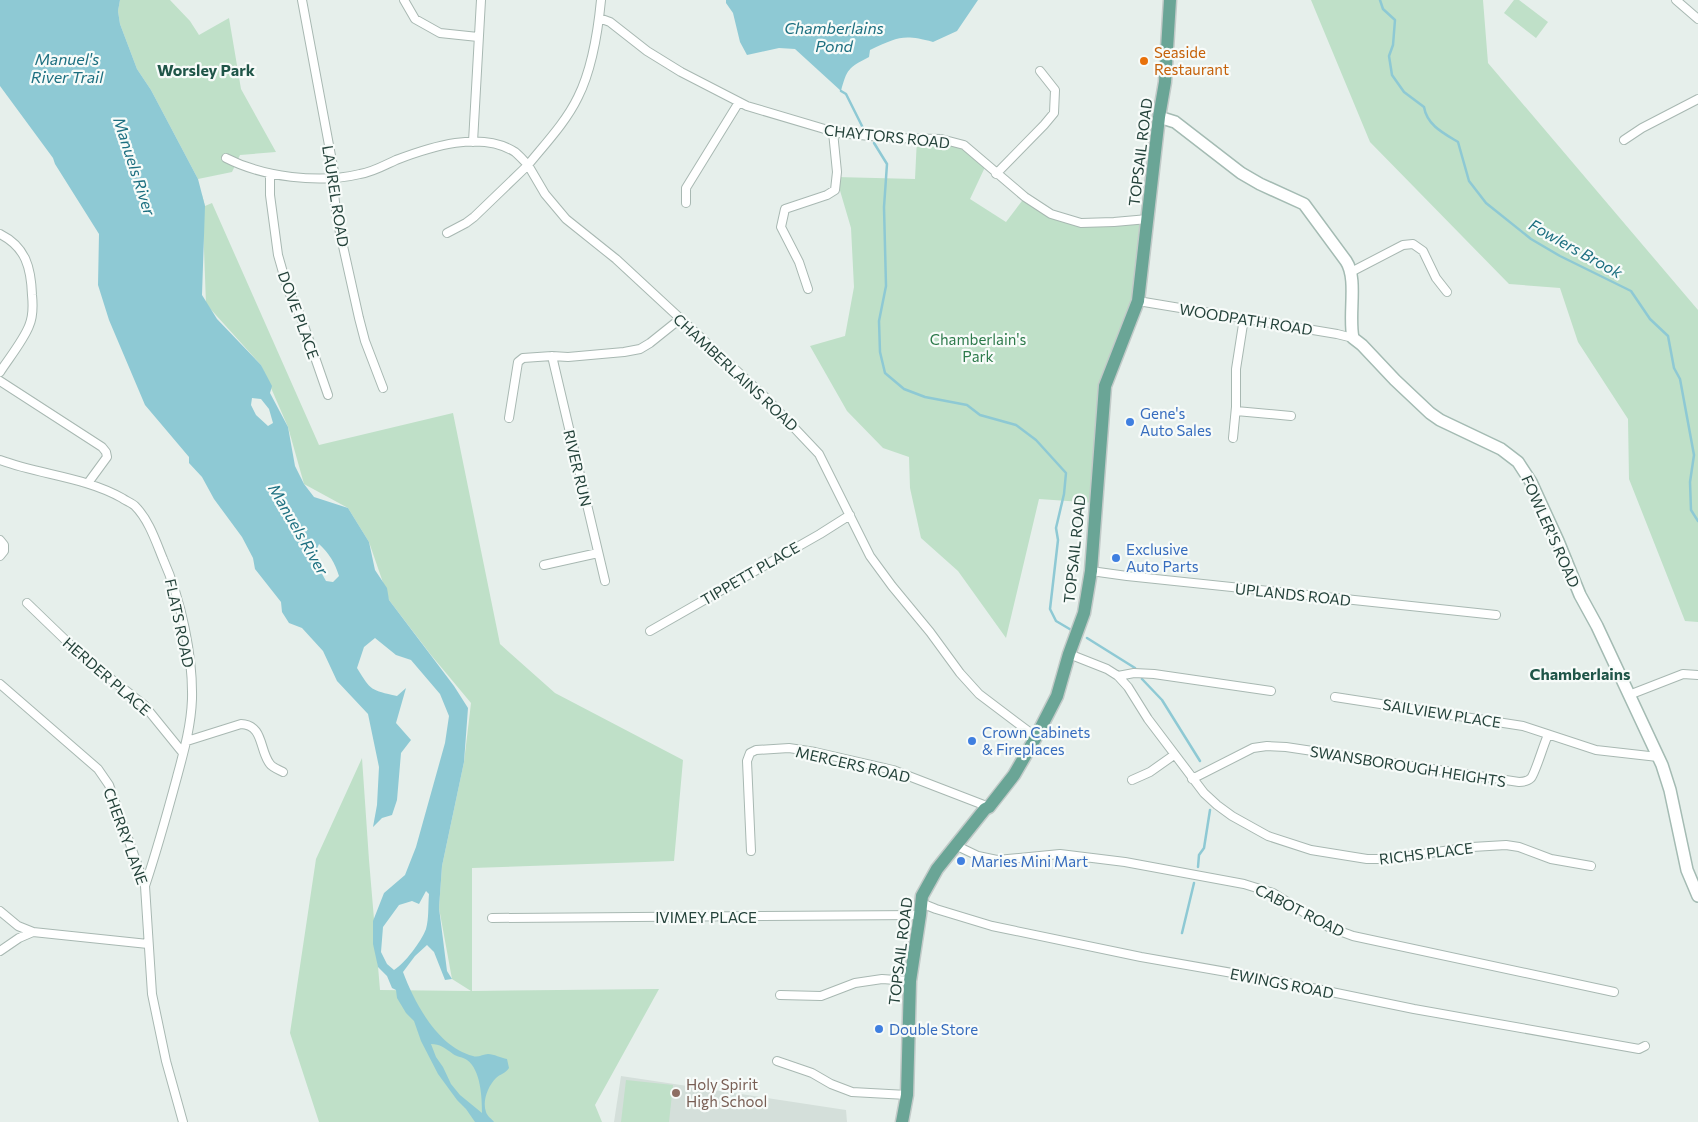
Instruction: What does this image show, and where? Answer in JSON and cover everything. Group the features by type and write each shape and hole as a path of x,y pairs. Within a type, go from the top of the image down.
{"main road":[{"name":"TOPSAIL ROAD","path":"902,1122 907,1095 910,981 922,896 937,869 955,845 985,809 989,807 1014,775 1036,737 1057,696 1069,654 1084,613 1091,570 1105,386 1138,301 1159,118 1165,82 1170,0"}],"street":[{"name":"LAUREL ROAD","path":"302,0 334,178 333,185 337,219 365,341 383,388"},
{"path":"404,0 416,19 440,33 478,37"},
{"path":"473,142 481,0"},
{"path":"447,233 470,220 528,165 565,119 578,97 592,55 601,0"},
{"path":"1676,0 1698,18"},
{"name":"CHAYTORS ROAD","path":"599,18 614,24 647,50 681,72 747,106 833,132 892,138 941,139 964,145 1025,197 1051,214 1081,223 1148,219"},
{"path":"996,174 1054,113 1055,90 1040,71"},
{"path":"1624,140 1642,128 1698,99"},
{"path":"686,203 686,188 739,102"},
{"path":"1159,118 1175,122 1241,173 1306,206 1346,261 1351,272 1351,327 1353,338"},
{"path":"808,289 799,262 781,227 784,209 826,195 835,190 837,172 833,132"},
{"path":"226,158 238,165 270,174 334,178 362,174 436,147 473,142 491,142 515,152 528,165"},
{"name":"CHAMBERLAINS ROAD","path":"528,165 545,194 566,219 616,259 764,397 819,454 870,556 892,586 930,632 960,673 979,694 1036,737"},
{"name":"DOVE PLACE","path":"270,174 270,195 278,255 288,290 301,318 328,395"},
{"path":"0,234 11,240 25,256 32,276 33,309 30,325 0,372"},
{"path":"1351,272 1403,245 1413,244 1425,253 1436,278 1447,292"},
{"name":"WOODPATH ROAD","path":"1138,301 1353,338"},
{"path":"1233,438 1236,411 1236,369 1244,318"},
{"path":"509,418 518,362 523,358 568,357 640,349 680,319"},
{"name":"FOWLER'S ROAD","path":"1353,338 1430,413 1440,420 1501,449 1514,458 1522,467 1552,526 1583,601 1597,626 1658,757 1670,790 1689,876 1698,896"},
{"name":"RIVER RUN","path":"552,356 605,581"},
{"path":"0,381 102,447 106,452 106,457 88,483"},
{"path":"1236,411 1291,416"},
{"name":"FLATS ROAD","path":"0,460 20,467 88,483 112,492 135,506 147,522 169,572 186,640 191,670 192,700 187,741 165,824 145,886"},
{"name":"TIPPETT PLACE","path":"650,631 850,515"},
{"path":"0,540 4,545 4,551 0,556"},
{"path":"544,565 598,553"},
{"name":"UPLANDS ROAD","path":"1091,570 1137,577 1496,615"},
{"name":"HERDER PLACE","path":"27,603 82,656 144,705 183,753"},
{"name":"RICHS PLACE","path":"1069,654 1103,667 1118,676 1132,692 1144,714 1192,779 1217,806 1240,821 1279,840 1318,851 1380,859 1490,845 1511,845 1551,859 1592,866"},
{"path":"1118,676 1134,673 1154,674 1271,692"},
{"path":"1629,694 1683,674 1698,675"},
{"name":"CHERRY LANE","path":"0,684 98,769 109,785 145,886 152,994 166,1061 183,1122"},
{"name":"SAILVIEW PLACE","path":"1335,697 1523,726 1548,735"},
{"path":"187,741 242,724 249,724 255,729 270,764 283,772"},
{"path":"1548,735 1596,750 1658,757"},
{"name":"SWANSBOROUGH HEIGHTS","path":"1192,779 1249,749 1267,746 1292,748 1519,782 1528,780 1533,775 1548,735"},
{"name":"MERCERS ROAD","path":"751,851 747,761 750,753 756,750 769,748 797,750 893,770 989,807"},
{"path":"1132,780 1150,772 1174,755"},
{"name":"CABOT ROAD","path":"955,845 978,856 997,860 1060,854 1125,862 1244,884 1273,893 1321,923 1352,936 1614,992"},
{"name":"IVIMEY PLACE","path":"492,918 921,909"},
{"name":"EWINGS ROAD","path":"921,909 936,909 992,926 1141,957 1278,981 1414,1009 1638,1049 1645,1046"},
{"path":"0,911 18,926 33,932 148,944"},
{"path":"0,951 18,938 33,932"},
{"path":"780,995 821,996 855,984 882,979 910,981"},
{"path":"776,1061 812,1073 831,1084 852,1092 907,1095"}],"shaded area":[{"name":"Holy Spirit High School","path":"621,1076 846,1110 847,1122 614,1122"}],"green space":[{"name":"Worsley Park","path":"120,0 170,0 190,21 199,35 229,18 241,89 276,152 240,155 232,172 198,179 151,90 137,69 120,24 118,11"},
{"path":"1311,0 1483,0 1488,63 1698,310 1698,622 1685,621 1629,479 1628,419 1578,342 1560,288 1509,284 1370,142"},
{"path":"1514,0 1519,0 1548,22 1536,38 1504,13"},
{"name":"Chamberlain's Park","path":"917,138 964,145 986,165 970,199 1006,222 1025,197 1051,214 1081,223 1148,219 1138,301 1105,386 1096,503 1039,499 1006,638 958,571 921,538 910,488 909,457 883,448 847,411 810,346 845,336 854,287 851,228 836,177 915,179"},
{"path":"202,195 205,206 212,203 319,445 453,413 500,644 555,693 683,760 674,861 472,868 472,991 659,989 595,1105 602,1122 319,1122 290,1033 316,859 362,758 380,990 471,991 452,979 439,908 442,866 464,762 471,703 389,600 369,542 348,508 304,484 288,427 261,365 206,304"},
{"path":"626,1080 673,1085 669,1122 621,1122"}],"water":[{"name":"Manuel's River Trail","path":"0,0 120,0 118,11 120,24 137,69 151,90 198,179 205,206 202,295 217,319 261,365 272,386 270,393 288,427 295,466 304,484 314,497 348,508 369,542 375,570 387,588 389,600 454,686 468,708 464,762 442,866 439,908 447,971 452,979 445,980 434,952 427,945 415,956 403,972 414,997 429,1023 449,1044 473,1056 490,1054 507,1059 509,1068 493,1081 485,1099 487,1115 494,1122 475,1122 438,1074 421,1041 414,1021 406,1013 397,998 396,990 392,988 387,976 378,967 373,944 373,921 384,893 405,875 416,847 445,743 449,716 440,694 411,660 396,655 375,638 364,647 357,668 372,688 397,696 406,688 396,723 411,740 401,753 397,800 392,815 382,818 373,827 377,805 379,767 368,714 337,681 323,651 302,628 289,623 282,612 281,602 255,569 253,558 242,537 214,499 202,477 189,463 189,457 145,405 109,320 98,285 99,234 53,158 0,86","holes":["252,398 261,399 269,409 273,423 268,426 256,415 251,405","319,544 331,558 339,576 333,582 326,581 313,558","426,891 429,894 426,929 412,952 394,970 387,964 381,952 383,927 399,905 412,901 419,904","431,1044 442,1047 465,1059 472,1065 480,1085 482,1113 460,1095 451,1084"]},
{"name":"Chamberlains Pond","path":"726,0 978,0 957,31 933,42 914,38 901,38 870,50 869,57 849,70 841,91 795,49 779,48 747,55 740,42 733,13"}],"waterway":[{"name":"Fowlers Brook","path":"1380,0 1383,9 1395,20 1393,45 1389,56 1392,75 1404,92 1424,107 1432,124 1458,142 1469,181 1486,203 1531,239 1560,256 1631,291 1650,319 1668,336 1674,368 1680,379 1694,455 1690,482 1691,510 1698,521"},
{"path":"841,91 846,94 865,132"},
{"path":"874,143 887,164 884,207 886,286 879,321 880,352 885,373 904,389 925,397 967,405 980,415 1016,425 1036,440 1066,473 1064,494 1056,528 1058,540 1050,609 1056,621 1073,631"},
{"path":"1087,638 1135,668"},
{"path":"1142,679 1162,700 1200,761"},
{"path":"1198,867 1199,855 1204,848 1210,810"},
{"path":"1182,933 1194,883"}],"place":[{"name":"Seaside Restaurant","path":"1144,61"},
{"name":"Gene's Auto Sales","path":"1130,422"},
{"name":"Exclusive Auto Parts","path":"1116,558"},
{"name":"Crown Cabinets & Fireplaces","path":"972,741"},
{"name":"Maries Mini Mart","path":"961,861"},
{"name":"Double Store","path":"879,1029"},
{"name":"Holy Spirit High School","path":"676,1093"}],"district":[{"name":"Worsley Park","path":"206,69"},
{"name":"Chamberlains","path":"1580,673"}],"water label":[{"name":"Manuels River","path":"135,166"},
{"name":"Manuels River","path":"299,529"}]}
